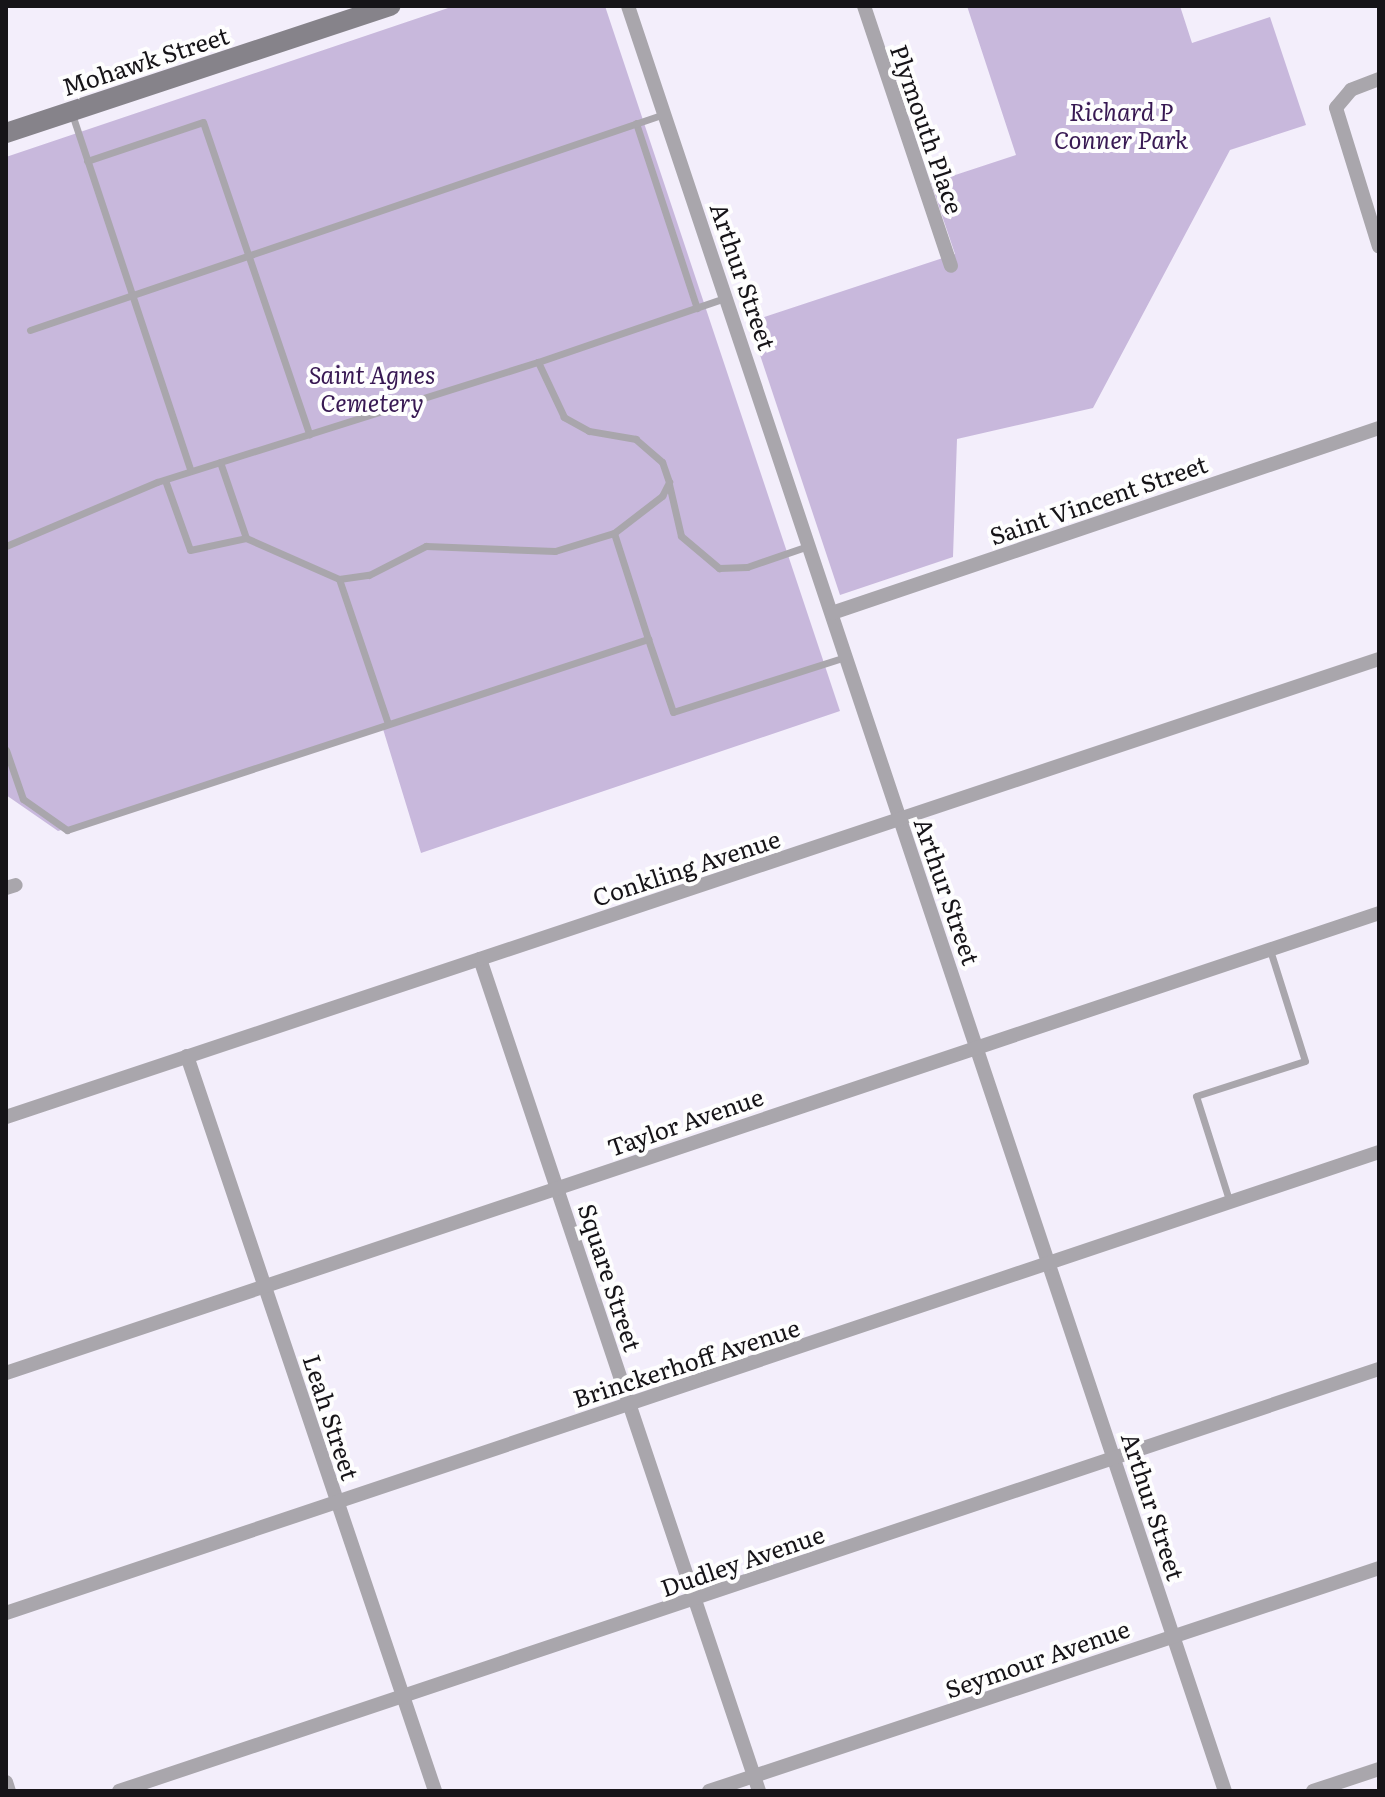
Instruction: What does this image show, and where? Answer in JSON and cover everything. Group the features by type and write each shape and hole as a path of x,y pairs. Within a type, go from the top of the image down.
{"street":[{"name":"Mohawk Street","path":"6,133 391,6"},
{"name":"Arthur Street","path":"628,6 728,297 1225,1791"},
{"name":"Plymouth Place","path":"864,6 951,266"},
{"path":"1379,79 1340,99 1336,108 1379,247"},
{"name":"Saint Vincent Street","path":"832,613 1379,428"},
{"name":"Conkling Avenue","path":"6,1117 1379,659"},
{"name":"Taylor Avenue","path":"6,1373 1379,913"},
{"name":"Square Street","path":"480,959 759,1791"},
{"name":"Leah Street","path":"187,1056 435,1791"},
{"name":"Brinckerhoff Avenue","path":"6,1613 1050,1265 1379,1152"},
{"name":"Dudley Avenue","path":"119,1791 1379,1369"},
{"name":"Seymour Avenue","path":"709,1791 1379,1568"},
{"path":"1313,1791 1379,1769"},
{"path":"6,1782 9,1791"}],"lane":[{"path":"71,111 191,471"},
{"path":"30,330 665,113"},
{"path":"87,161 203,122 309,434"},
{"path":"636,123 697,308"},
{"path":"6,546 191,471 538,362 728,297"},
{"path":"538,362 564,417 649,446 669,482 681,536 719,568 747,567 810,545"},
{"path":"220,462 246,538"},
{"path":"165,480 190,550 246,538 339,579 369,575 426,546 555,551 614,533 651,508 669,482"},
{"path":"614,533 673,712 847,657"},
{"path":"339,579 388,724"},
{"path":"6,750 23,799 67,830 648,639"},
{"path":"1230,1203 1196,1096 1305,1061 1270,950"}],"green space":[{"name":"Saint Agnes Cemetery","path":"454,6 605,6 840,711 421,853 383,729 58,831 6,795 6,157"},
{"name":"Richard P Conner Park","path":"967,6 1180,6 1192,43 1270,17 1306,125 1230,150 1093,408 957,439 953,557 840,595 749,322 955,254 931,183 1016,155"}]}
